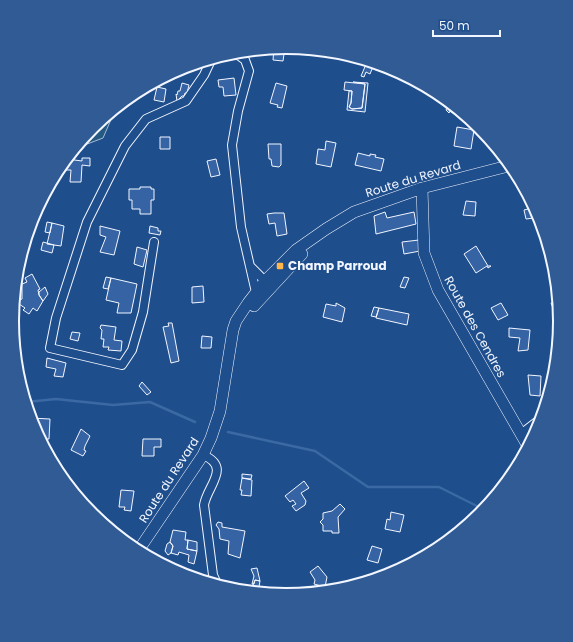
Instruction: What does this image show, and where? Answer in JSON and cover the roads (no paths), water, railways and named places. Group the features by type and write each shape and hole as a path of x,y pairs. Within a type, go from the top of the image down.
{"main road":[{"name":"Route du Revard","path":"142,545 203,455 211,438 220,411 230,350 246,316 263,288 296,250 354,212 422,188 505,167"},
{"name":"Route des Cendres","path":"422,188 424,253 438,290 525,442"}],"street":[{"path":"242,58 245,60 249,71 238,111 232,145 241,227 251,277 263,288"},
{"path":"154,242 143,312 132,350 122,365 50,348 56,318 88,222 125,146 146,119 186,101 204,75 208,66"},
{"path":"250,266 263,288"},
{"path":"521,434 533,425"},
{"path":"203,455 208,457 217,468 218,474 205,496 204,505 214,578"}],"waterway":[{"path":"31,401 56,399 113,405 150,402 195,422"},
{"path":"228,432 315,451 368,487 439,487 479,507"}],"place":[{"name":"Champ Parroud","path":"280,266"}]}
